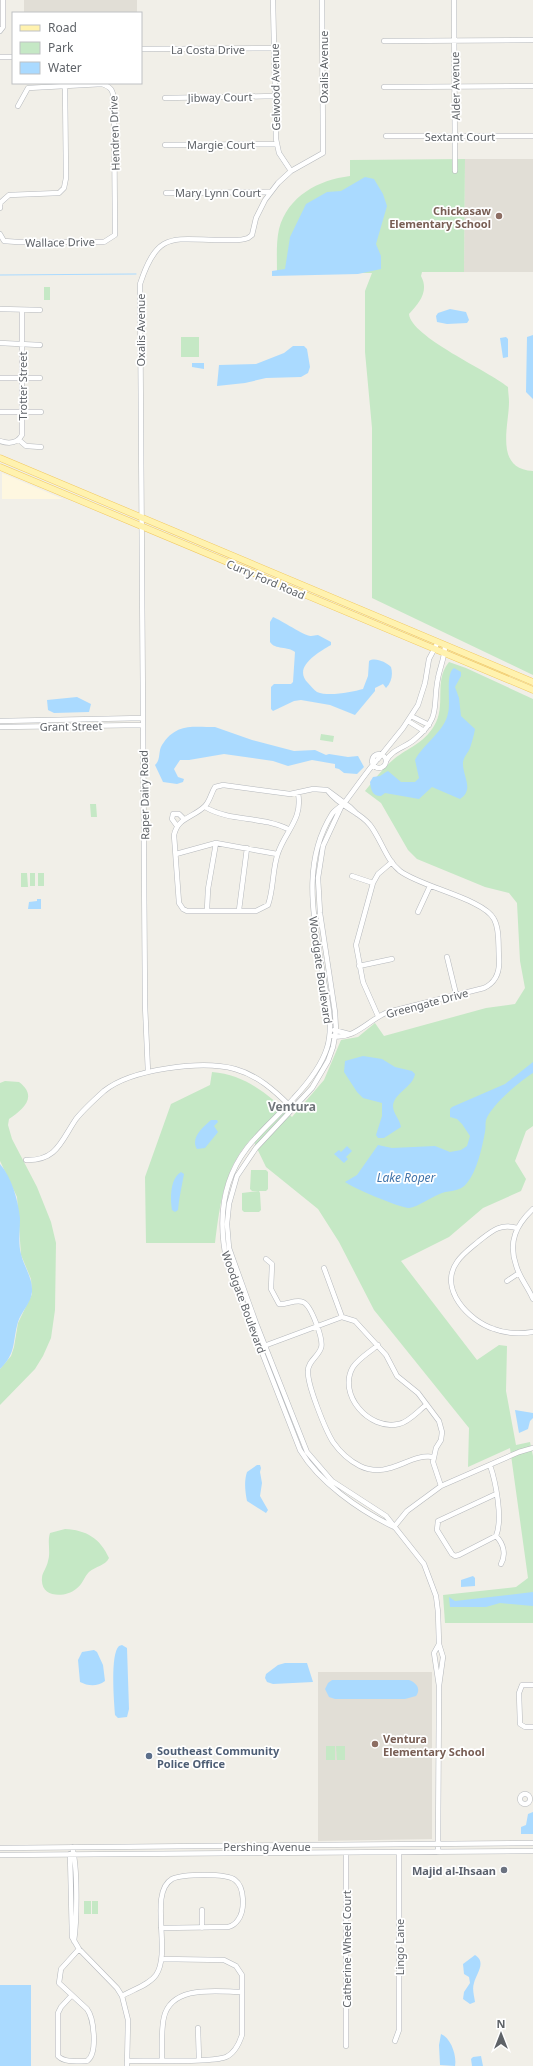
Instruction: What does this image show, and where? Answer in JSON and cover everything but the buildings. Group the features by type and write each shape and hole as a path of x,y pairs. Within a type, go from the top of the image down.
{"main road":[{"name":"Curry Ford Road","path":"0,460 220,550 533,682"},
{"name":"Curry Ford Road","path":"0,467 433,649 532,689"},
{"path":"30,479 60,488 63,485"},
{"path":"172,539 214,553 220,550"},
{"path":"227,562 234,560 258,570 268,571"}],"street":[{"path":"1,31 3,28 3,0"},
{"name":"Gelwood Avenue","path":"273,0 277,144 279,153 291,171"},
{"name":"Oxalis Avenue","path":"142,518 140,289 148,262 157,248 168,241 248,238 252,235 259,212 270,192 291,171 318,157 324,150 322,0"},
{"name":"Alder Avenue","path":"454,0 456,135 455,171"},
{"path":"384,41 533,40"},
{"name":"La Costa Drive","path":"142,49 275,48"},
{"path":"0,57 12,57"},
{"path":"0,208 0,203 9,195 59,193 64,188 66,178 65,84 28,88 18,106"},
{"name":"Hendren Drive","path":"65,84 102,84 110,87 114,91 115,225"},
{"path":"384,87 533,86"},
{"name":"Jibway Court","path":"165,98 276,96"},
{"name":"Sextant Court","path":"386,136 533,136"},
{"name":"Margie Court","path":"165,145 277,144"},
{"name":"Mary Lynn Court","path":"166,192 270,192"},
{"name":"Wallace Drive","path":"0,234 4,241 104,242 115,235 115,225"},
{"path":"0,310 40,310"},
{"name":"Trotter Street","path":"19,440 22,431 22,311"},
{"path":"0,343 40,345"},
{"path":"0,378 40,378"},
{"path":"0,412 41,412"},
{"path":"0,441 6,443 19,440 26,446 41,447"},
{"name":"Raper Dairy Road","path":"142,518 145,1004 148,1072"},
{"path":"322,602 325,594"},
{"name":"Woodgate Boulevard","path":"438,642 429,659 422,693 411,716 376,763 343,804 333,813 317,845 311,881 313,913 328,1006 329,1035 324,1057 315,1073 289,1104 247,1148 231,1176 223,1207 222,1235 227,1263 306,1450 332,1480 386,1516 424,1564 431,1579 438,1612 439,1644 443,1657 439,1686 438,1852"},
{"path":"386,761 382,754 373,757 376,763 383,767 391,753 414,741 429,725 436,706 438,678 445,654 445,645"},
{"path":"411,716 429,725"},
{"name":"Grant Street","path":"0,720 143,718"},
{"path":"408,721 424,731"},
{"name":"Grant Street","path":"0,727 143,725"},
{"path":"298,793 300,805 298,814 288,829 277,854 268,905 256,911 186,911 183,909 180,902 174,835 177,826 184,819 205,807 215,786 218,785 281,794 298,793 313,789 327,790 371,826 392,862 407,876 430,886 418,912"},
{"name":"Woodgate Boulevard","path":"254,1326 229,1248 227,1224 229,1204 237,1176 256,1148 293,1109 320,1077 328,1061 335,1037 336,1030 320,913 318,878 323,846 343,804"},
{"path":"205,807 219,814 276,824 288,829"},
{"path":"177,826 172,819 173,814 179,814 184,819"},
{"path":"176,854 216,843 277,854"},
{"path":"207,910 208,889 216,843"},
{"path":"238,910 247,848"},
{"path":"378,1016 365,988 359,966 356,945 358,932 373,883 378,874 392,862"},
{"path":"352,876 373,883"},
{"name":"Greengate Drive","path":"329,1035 335,1037 350,1034 356,1032 378,1016 490,985 498,974 500,968 497,928 492,915 480,906 430,886"},
{"path":"447,957 456,994"},
{"path":"359,966 392,959"},
{"path":"324,978 330,978"},
{"path":"329,1029 350,1034"},
{"path":"26,1160 38,1160 56,1152 83,1111 97,1097 112,1086 148,1072 206,1065 236,1069 266,1083 293,1109"},
{"path":"533,1209 517,1228 513,1241 514,1255 519,1273 533,1299"},
{"path":"517,1228 504,1226 493,1230 456,1262 452,1273 451,1283 458,1301 472,1317 482,1324 506,1332 533,1332"},
{"path":"266,1259 272,1264 270,1280 271,1289 279,1304 299,1301 304,1302 309,1307 317,1326 322,1342 321,1348 308,1369 309,1380 327,1430 333,1442 342,1454 361,1467 377,1470 400,1466 419,1457 433,1457"},
{"path":"227,1263 234,1264"},
{"path":"229,1268 234,1264"},
{"path":"324,1268 342,1317"},
{"path":"507,1281 519,1273"},
{"path":"263,1347 342,1317 355,1321 386,1355 397,1376 418,1392 439,1421 442,1432 441,1440 433,1457 434,1469 441,1486"},
{"path":"378,1345 357,1362 350,1374 351,1388 358,1409 370,1420 380,1423 399,1424 426,1405"},
{"name":"Woodgate Boulevard","path":"263,1347 301,1452 327,1484 394,1527"},
{"path":"394,1527 408,1511 441,1486 519,1452 533,1448"},
{"path":"301,1452 306,1450"},
{"path":"490,1465 496,1494 500,1524 496,1536 455,1556 452,1554 437,1530 438,1521 496,1494"},
{"path":"360,1506 363,1501"},
{"path":"496,1536 500,1541 503,1550 504,1558 501,1564"},
{"name":"Woodgate Boulevard","path":"439,1644 434,1653 439,1686"},
{"path":"533,1685 522,1685 518,1699 520,1724 525,1727 533,1727"},
{"path":"527,1794 527,1792 533,1792"},
{"name":"Pershing Avenue","path":"0,1848 533,1843"},
{"path":"72,1847 76,1929 74,1941 79,1949 117,1988 122,1996 128,2020 127,2063 162,2060 220,2059 228,2056 239,2044 242,2035 242,1992 240,1971 236,1966 224,1960 162,1959"},
{"name":"Pershing Avenue","path":"0,1855 533,1851"},
{"name":"Lingo Lane","path":"395,2041 399,2030 399,1852"},
{"name":"Catherine Wheel Court","path":"346,1853 346,2046"},
{"path":"122,1996 156,1976 162,1959 162,1928 162,1894 167,1883 178,1877 220,1876 235,1880 242,1889 242,1908 238,1921 228,1927 162,1928"},
{"path":"202,1910 202,1928"},
{"path":"72,1995 61,2007 58,2013 58,2056 62,2060 67,2061 87,2061 93,2053 93,2023 90,2014 72,1995 59,1983 61,1969 79,1949"},
{"path":"162,2060 164,2015 170,2005 180,1997 192,1993 242,1992"},
{"path":"198,2028 199,2060"}],"shaded area":[{"path":"24,0 137,0 137,12 24,12"},
{"name":"Chickasaw Elementary School","path":"465,159 533,159 533,272 464,272"},
{"path":"2,473 63,499 2,499"},
{"name":"Ventura Elementary School","path":"318,1672 432,1672 432,1839 318,1841"}],"green space":[{"path":"465,159 464,272 422,272 421,276 424,291 420,301 409,314 413,323 436,343 508,387 509,402 506,445 508,455 513,463 521,468 533,471 533,675 372,598 372,428 365,352 365,291 372,273 277,273 278,234 283,217 289,207 306,192 316,186 327,181 350,176 350,160"},
{"path":"44,287 50,287 50,300 44,300"},
{"path":"181,337 199,337 199,357 181,357"},
{"path":"449,662 466,668 533,699 533,1126 526,1131 515,1161 526,1179 521,1191 483,1208 449,1237 401,1261 477,1360 499,1345 507,1346 506,1391 516,1445 530,1442 533,1456 533,1623 445,1623 443,1595 516,1587 528,1578 510,1448 468,1467 469,1428 374,1310 339,1242 318,1209 266,1167 252,1138 235,1161 229,1174 219,1214 215,1243 146,1243 145,1177 171,1104 210,1085 212,1072 246,1081 265,1093 292,1117 324,1080 341,1040 358,1037 375,1023 384,1036 486,1008 515,1004 525,988 520,961 517,903 509,893 485,887 417,859 408,850 381,803 365,791 390,763 425,737 434,726 440,710 442,677 444,669"},
{"path":"321,734 334,736 333,742 320,740"},
{"path":"90,804 96,804 97,817 91,817"},
{"path":"21,873 27,873 28,887 21,887"},
{"path":"30,873 35,873 35,886 30,886"},
{"path":"38,873 44,873 44,886 38,886"},
{"path":"5,1081 19,1082 28,1093 26,1103 19,1112 9,1119 8,1125 12,1139 37,1187 51,1222 56,1243 55,1310 51,1338 43,1356 35,1369 0,1405 0,1369 11,1356 18,1323 32,1294 31,1279 21,1255 17,1197 0,1161 0,1083"},
{"path":"251,1170 266,1170 268,1172 268,1189 266,1191 252,1191 250,1189"},
{"path":"259,1191 261,1210 259,1212 244,1212 242,1210 242,1193"},
{"path":"65,1529 79,1531 92,1536 101,1545 109,1558 105,1563 89,1572 76,1589 60,1595 49,1593 45,1589 42,1585 42,1576 49,1558 50,1533"},
{"path":"326,1746 335,1746 335,1760 326,1760"},
{"path":"336,1746 345,1746 345,1760 337,1760"},
{"path":"84,1901 91,1901 91,1914 84,1914"},
{"path":"92,1901 98,1901 98,1914 92,1914"}],"water":[{"path":"365,177 374,179 383,194 387,206 376,244 381,256 381,269 358,274 272,276 272,271 285,269 290,237 306,204 327,192 341,191"},
{"path":"450,309 466,312 469,320 467,323 447,324 437,322 436,316 438,313"},
{"path":"533,335 533,399 526,392 527,337"},
{"path":"506,337 508,339 508,357 503,358 500,338"},
{"path":"293,346 304,346 307,349 310,367 308,373 301,377 266,378 245,383 217,386 219,365 256,364 284,353"},
{"path":"192,363 204,363 204,369 192,367"},
{"path":"273,617 308,636 318,635 331,642 331,645 309,661 303,671 304,677 308,683 317,692 334,694 347,693 363,689 368,676 369,661 371,660 386,663 391,667 392,675 390,683 386,688 383,684 375,688 375,691 355,715 330,705 301,700 294,701 273,711 271,709 271,687 274,684 291,684 293,682 295,652 275,646 270,642 270,622"},
{"path":"454,668 461,672 461,676 455,687 459,698 461,716 475,729 470,748 463,762 467,782 467,791 460,799 432,787 419,799 385,793 381,796 374,794 370,782 373,777 380,776 388,771 401,782 415,782 419,778 415,760 443,726 446,719 449,708 449,682 451,671"},
{"path":"77,697 91,704 89,712 54,713 48,710 47,700"},
{"path":"215,727 252,740 294,751 315,750 326,755 329,754 348,757 358,756 364,767 357,774 344,773 335,768 335,764 312,760 288,766 273,761 224,754 189,760 180,760 174,769 178,777 184,779 183,782 177,784 163,782 155,765 158,761 161,747 167,738 173,733 185,728"},
{"path":"37,899 41,899 41,909 28,909 29,902 37,901"},
{"path":"363,1056 382,1059 395,1067 412,1071 415,1074 411,1083 394,1101 393,1109 401,1127 384,1138 378,1138 376,1135 382,1116 382,1103 363,1098 357,1092 344,1072 345,1061"},
{"name":"Lake Roper","path":"533,1062 533,1073 506,1094 489,1114 486,1120 481,1152 474,1172 467,1183 461,1188 434,1196 417,1206 409,1208 396,1205 376,1197 345,1182 357,1175 378,1145 392,1148 435,1146 450,1152 461,1150 467,1146 470,1136 457,1119 450,1117 450,1109 505,1084"},
{"path":"211,1120 217,1120 218,1122 214,1126 218,1132 205,1148 197,1149 195,1145 196,1137 201,1129"},
{"path":"347,1146 352,1151 346,1157 348,1159 344,1163 334,1154 339,1150 341,1152"},
{"path":"0,1164 11,1182 18,1204 20,1218 20,1250 22,1259 30,1277 32,1292 30,1300 18,1322 12,1352 0,1369"},
{"path":"181,1172 184,1174 178,1210 175,1212 172,1210 172,1189 177,1175"},
{"path":"515,1410 533,1413 533,1418 530,1421 528,1429 519,1433"},
{"path":"257,1465 260,1465 261,1468 260,1472 262,1483 260,1496 268,1510 266,1513 247,1501 245,1479 247,1472"},
{"path":"473,1576 475,1578 475,1586 461,1587 461,1580"},
{"path":"533,1592 533,1606 500,1603 486,1607 450,1607 449,1597 455,1601"},
{"path":"122,1645 127,1648 129,1709 127,1717 118,1718 115,1715 113,1690 114,1658 119,1646"},
{"path":"94,1650 97,1652 103,1665 105,1681 96,1685 89,1685 80,1682 78,1660 82,1652"},
{"path":"285,1663 307,1663 313,1682 273,1684 267,1682 265,1678 266,1674 278,1665"},
{"path":"332,1680 409,1680 417,1686 418,1691 416,1696 405,1699 335,1699 329,1697 325,1689 328,1683"},
{"path":"533,1812 533,1834 521,1834 521,1827 526,1825 528,1814"},
{"path":"475,1955 480,1961 480,1968 473,1985 475,2002 470,2004 463,1999 464,1992 470,1983 469,1977 464,1974 463,1964"},
{"path":"0,1985 31,1985 31,2066 0,2066"},
{"path":"441,2034 448,2039 450,2043 455,2057 455,2066 440,2065 439,2045"},
{"path":"481,2056 483,2066 472,2066 471,2059 473,2057"}],"waterway":[{"path":"0,275 136,274"}],"place":[{"name":"Chickasaw Elementary School","path":"499,216"},
{"name":"Ventura Elementary School","path":"375,1744"},
{"name":"Southeast Community Police Office","path":"149,1756"},
{"name":"Majid al-Ihsaan","path":"504,1870"}],"district":[{"name":"Ventura","path":"292,1106"}]}
